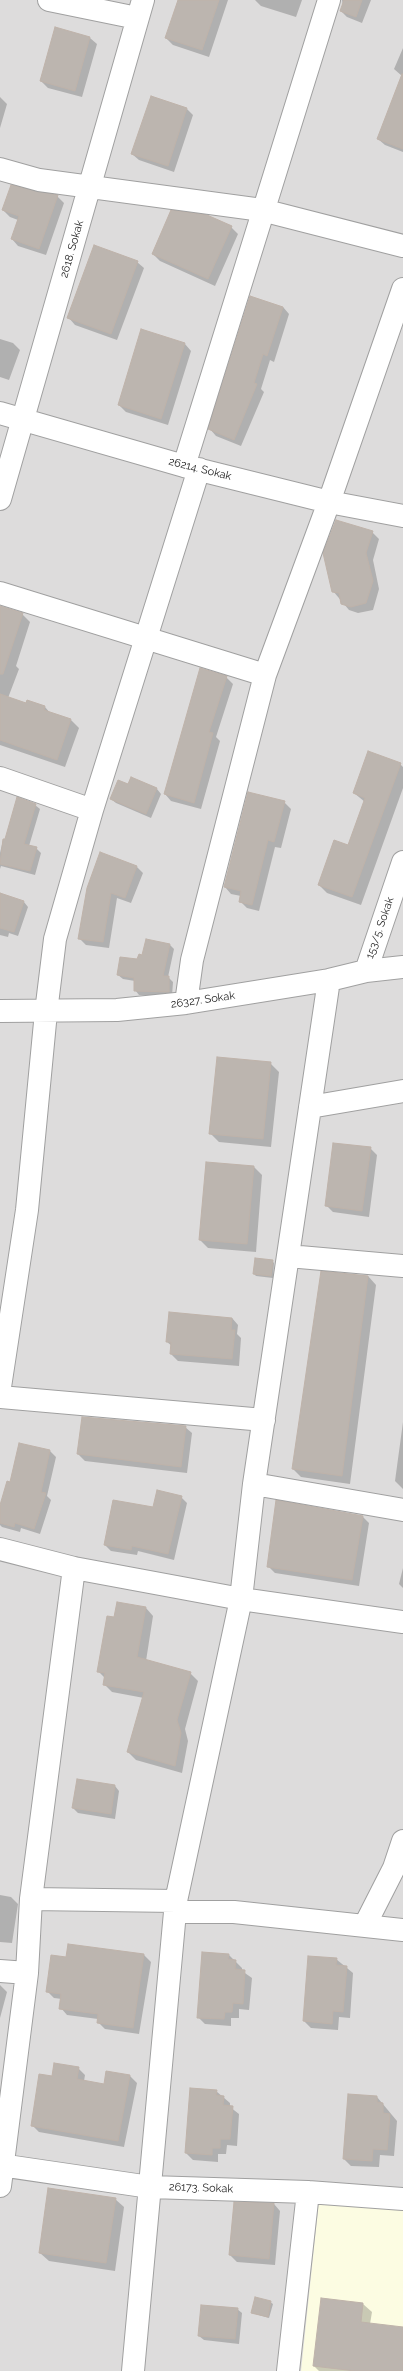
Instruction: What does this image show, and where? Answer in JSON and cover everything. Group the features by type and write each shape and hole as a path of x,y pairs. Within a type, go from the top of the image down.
{"street":[{"path":"49,0 140,9"},
{"path":"0,1388 27,1210 46,1012 55,939 92,810 146,636 262,210 329,0"},
{"name":"2618. Sokak","path":"0,499 21,420 140,9"},
{"path":"0,169 39,180 262,210 403,246"},
{"path":"186,1003 192,960 265,675 329,502 403,289"},
{"name":"26214. Sokak","path":"0,413 192,467 329,502 403,516"},
{"path":"0,592 146,636 265,675"},
{"path":"0,778 92,810"},
{"name":"153/5. Sokak","path":"366,971 403,862"},
{"name":"26327. Sokak","path":"0,1011 46,1012 117,1010 186,1003 330,980 366,971 403,967"},
{"path":"132,2371 175,1906 241,1599 254,1484 330,980"},
{"path":"310,1107 403,1092"},
{"path":"288,1256 403,1266"},
{"path":"0,1396 264,1420"},
{"path":"254,1484 403,1510"},
{"path":"0,1550 74,1568 241,1599 403,1622"},
{"path":"1,2172 27,1974 31,1899 74,1568"},
{"path":"366,1925 394,1868 403,1841"},
{"path":"31,1899 175,1906 403,1930"},
{"path":"0,1971 27,1974"},
{"name":"26173. Sokak","path":"1,2172 150,2186 308,2192 403,2199"},
{"path":"288,2371 308,2192"}],"shaded area":[{"path":"0,0 403,0 403,2371 0,2371"},
{"path":"319,2200 403,2209 403,2371 301,2371"}],"building":[{"path":"178,0 219,0 202,50 165,38"},
{"path":"344,0 362,0 356,17 340,11"},
{"path":"55,27 90,37 75,91 40,81"},
{"path":"403,74 403,149 377,139"},
{"path":"151,96 187,108 168,166 131,154"},
{"path":"11,185 58,195 39,249 11,239 19,216 2,210"},
{"path":"171,210 207,215 232,226 208,279 152,254"},
{"path":"94,245 138,261 111,334 67,318"},
{"path":"250,296 283,307 267,356 263,354 254,383 257,384 234,440 208,429"},
{"path":"141,329 185,343 161,419 118,405"},
{"path":"336,520 373,531 366,553 373,581 366,603 351,607 341,604 339,593 332,592 323,553"},
{"path":"0,606 23,613 3,674 0,674"},
{"path":"200,668 227,676 209,732 213,733 194,803 164,794"},
{"path":"0,694 26,703 27,700 45,706 44,710 71,719 57,760 0,740"},
{"path":"368,751 401,763 352,897 318,885 334,840 348,845 365,798 353,793"},
{"path":"131,777 157,788 146,814 110,799 118,780 128,784"},
{"path":"248,792 285,801 274,842 268,840 252,905 239,902 241,891 224,887"},
{"path":"17,797 36,804 24,844 37,847 30,871 0,864 3,839 5,839"},
{"path":"100,852 137,866 125,898 111,893 103,942 78,939 87,888"},
{"path":"0,893 24,901 14,932 0,928"},
{"path":"146,939 170,944 163,976 169,976 169,992 134,991 134,978 117,975 120,957 137,959 139,954 142,955"},
{"path":"217,1057 271,1062 263,1139 209,1134"},
{"path":"333,1143 371,1147 362,1211 325,1206"},
{"path":"206,1162 254,1166 247,1244 199,1240"},
{"path":"255,1258 273,1260 271,1276 253,1274"},
{"path":"321,1271 368,1276 342,1476 292,1469"},
{"path":"169,1312 232,1318 231,1330 235,1330 232,1359 170,1354 171,1342 166,1342"},
{"path":"82,1417 186,1426 181,1467 77,1454"},
{"path":"19,1443 50,1450 41,1492 46,1493 34,1529 15,1523 14,1527 0,1523 0,1505 7,1481 10,1482"},
{"path":"157,1490 182,1496 168,1554 132,1546 131,1550 104,1545 113,1500 153,1507"},
{"path":"276,1500 363,1516 352,1580 267,1567"},
{"path":"117,1602 146,1607 137,1657 191,1672 177,1720 181,1733 175,1766 127,1752 144,1692 103,1685 105,1673 97,1672 107,1616 114,1617"},
{"path":"77,1779 115,1785 111,1814 72,1808"},
{"path":"68,1944 144,1954 133,2028 97,2023 98,2014 59,2009 61,1994 46,1992 51,1955 66,1957"},
{"path":"202,1952 229,1954 228,1959 236,1960 235,1969 245,1970 243,2004 233,2003 232,2012 225,2012 224,2019 197,2018"},
{"path":"308,1956 337,1958 336,1965 347,1966 343,2012 333,2011 332,2024 303,2021"},
{"path":"54,2063 79,2067 77,2079 104,2084 106,2071 130,2075 118,2141 31,2126 39,2074 52,2076"},
{"path":"190,2088 217,2090 216,2095 224,2096 223,2105 233,2106 230,2139 220,2139 220,2148 212,2148 212,2155 185,2153"},
{"path":"348,2094 377,2096 377,2102 383,2103 383,2113 390,2114 387,2150 373,2149 372,2161 343,2159"},
{"path":"48,2188 116,2198 106,2263 39,2253"},
{"path":"234,2202 274,2203 269,2259 229,2255"},
{"path":"255,2297 271,2301 268,2317 251,2313"},
{"path":"321,2298 363,2303 361,2322 403,2327 403,2371 355,2371 313,2366"},
{"path":"201,2305 238,2308 235,2339 198,2336"}]}
